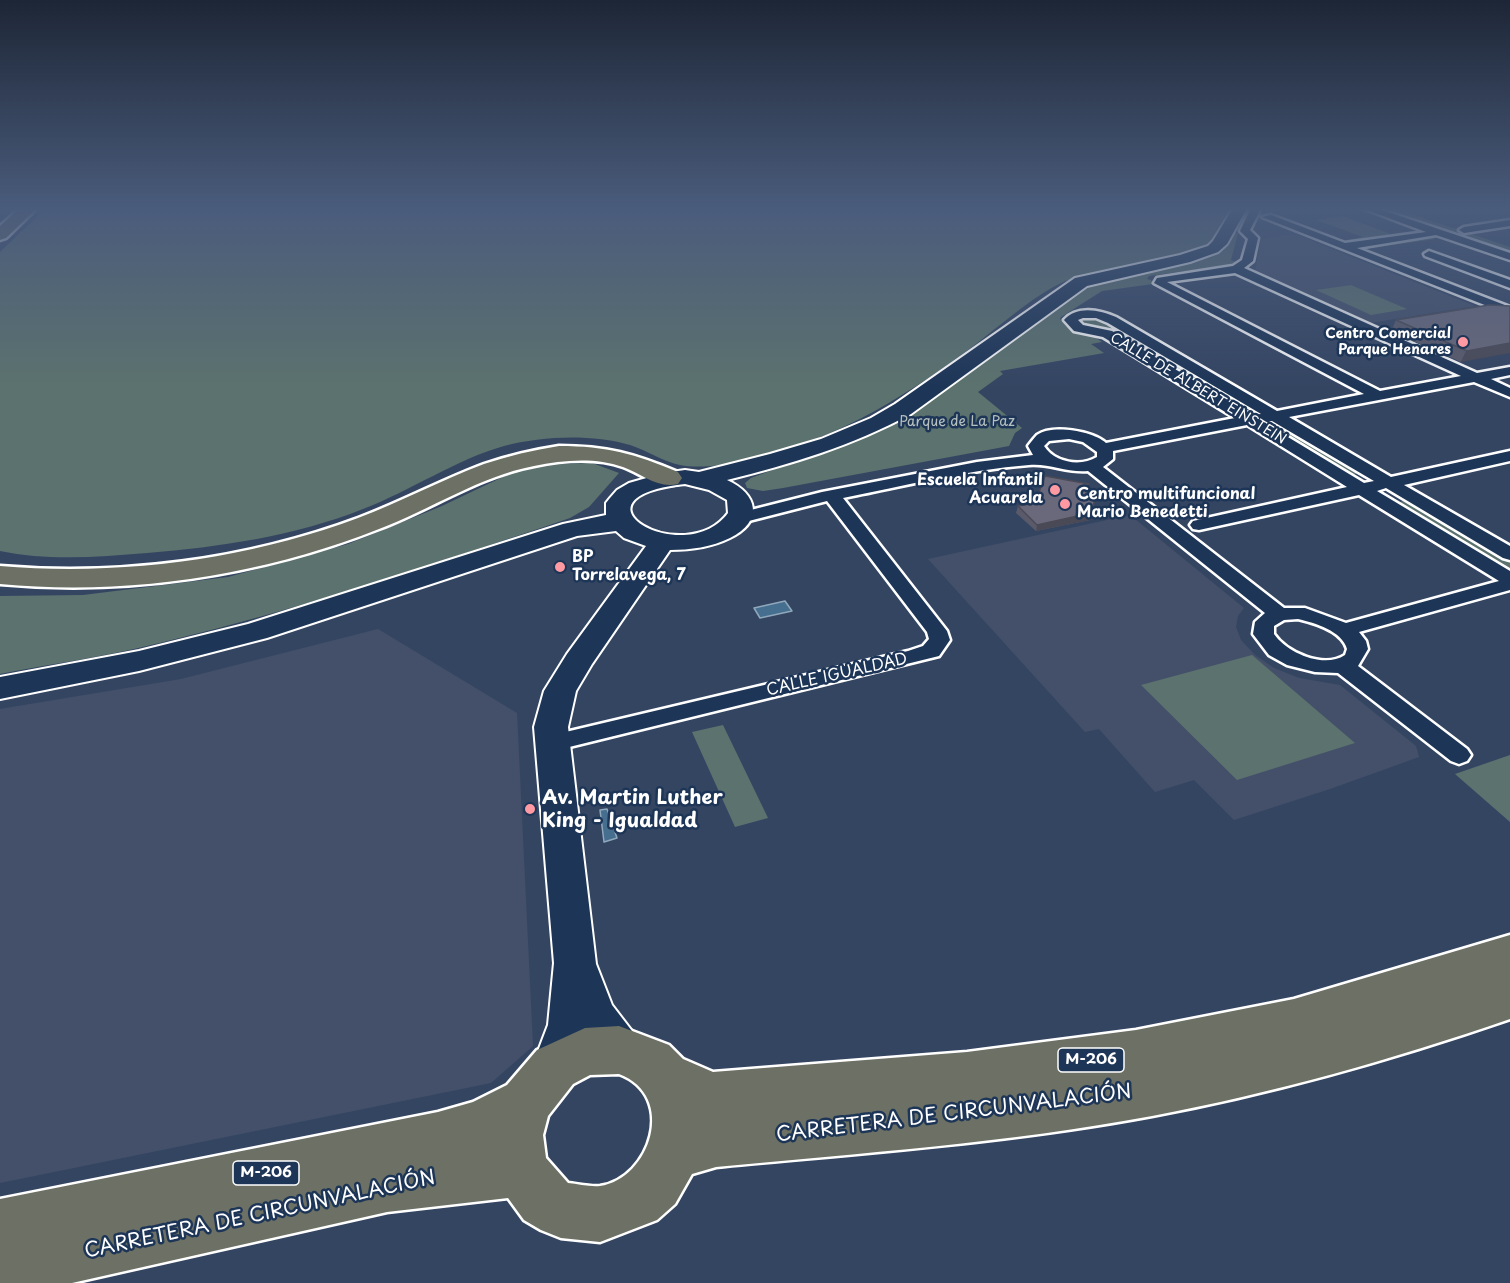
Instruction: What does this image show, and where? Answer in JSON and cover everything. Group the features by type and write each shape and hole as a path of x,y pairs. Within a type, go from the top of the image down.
{"main road":[{"path":"0,574 59,578 123,575 190,568 242,559 308,544 386,517 504,464 551,454 590,452 620,457 649,467 669,478"},
{"name":"CARRETERA DE CIRCUNVALACIÓN","path":"665,1076 712,1098 968,1077 1136,1054 1294,1021 1510,954"},
{"name":"CARRETERA DE CIRCUNVALACIÓN","path":"675,1152 716,1140 979,1115 1152,1090 1322,1054 1445,1019 1510,997"},
{"name":"M-206","path":"0,1227 438,1139 482,1126 585,1052 620,1050 651,1062 665,1076"},
{"path":"540,1085 516,1135 521,1169 543,1200 561,1210 600,1214 637,1200 656,1184 675,1152 679,1110 665,1076"},
{"name":"CARRETERA DE CIRCUNVALACIÓN","path":"0,1270 387,1184 521,1169"}],"street":[{"path":"1043,456 1036,446 1039,441 1044,437 1059,434 1089,439 1103,448 1106,454 1105,459 1091,466 1066,465 1043,456 795,503 735,502 712,481 669,478 637,487 623,498 620,515 631,531 662,542 687,542 708,538 726,530 735,502 741,476 836,442 895,414 1081,282 1141,268"},
{"path":"1378,396 1160,283 1161,280 1236,268 1378,327 1510,393"},
{"path":"1398,268 1510,311"},
{"path":"1464,268 1510,286"},
{"path":"1467,295 1510,286"},
{"path":"1465,310 1510,311"},
{"name":"CALLE DE ALBERT EINSTEIN","path":"1510,554 1112,320 1086,314 1077,315 1070,320 1079,328 1107,334 1510,579"},
{"path":"1103,448 1510,371"},
{"path":"700,479 790,457"},
{"path":"1199,525 1507,459"},
{"path":"1091,466 1279,614"},
{"name":"CALLE IGUALDAD","path":"553,743 931,651 940,640 937,631 832,496"},
{"path":"0,688 139,661 246,634 572,529 607,523 620,515"},
{"path":"540,1085 570,1025 575,963 551,727 560,691 578,661 662,542"},
{"path":"1344,630 1510,584"},
{"path":"1279,614 1312,615 1344,630 1352,639 1357,653 1353,660 1332,667 1306,664 1277,650 1264,635 1263,627 1269,617 1279,614"},
{"path":"1342,665 1459,755"},
{"path":"575,963 595,1017 620,1050"}],"shaded area":[{"path":"1256,268 1379,268 1475,306 1370,323 1255,272"},
{"path":"1130,515 1244,608 1238,616 1236,627 1241,640 1255,655 1274,668 1299,678 1340,685 1416,746 1419,757 1234,820 1194,780 1155,792 1099,729 1085,732 928,559"},
{"path":"785,601 792,611 760,618 754,608"},
{"path":"378,629 517,713 533,1046 491,1083 0,1183 0,709 181,679"},
{"path":"607,809 617,838 604,842 600,810"}],"green space":[{"path":"0,268 1124,268 1087,274 1059,284 1033,300 917,386 829,434 766,456 727,464 680,465 615,441 551,438 504,446 486,452 363,509 311,526 257,539 202,547 73,557 36,556 0,551"},
{"name":"Parque de La Paz","path":"1159,268 1208,268 1149,276 1147,279 1153,284 1102,291 1061,317 1060,319 1066,326 1089,333 1102,342 1091,344 1104,353 1000,371 1003,374 978,392 1022,428 1015,433 1009,446 783,488 763,491 747,488 745,483 751,478 821,452 1084,286"},
{"path":"1351,285 1407,309 1371,315 1316,290"},
{"path":"1086,317 1102,319 1132,337 1122,338 1082,325 1078,320"},
{"path":"1140,341 1240,400 1229,403 1129,343"},
{"path":"1289,430 1361,473 1349,475 1278,432"},
{"path":"592,463 619,473 589,507 570,518 299,606 134,649 0,674 0,596 83,595 228,577 348,544 442,506 509,474 551,464"},
{"path":"1408,500 1510,561 1510,572 1395,503"},
{"path":"1252,655 1355,743 1237,780 1141,685"},
{"path":"723,725 768,818 735,827 692,732"},
{"path":"1510,755 1510,822 1455,774"}],"building":[{"name":"Centro Comercial Parque Henares","path":"1489,305 1510,306 1510,343 1467,351 1396,320"},
{"name":"Centro multifuncional Mario Benedetti","path":"1045,476 1089,484 1087,490 1097,492 1091,513 1037,525 1018,506 1035,503"}],"place":[{"name":"Centro Comercial Parque Henares","path":"1463,342"},
{"name":"Escuela Infantil Acuarela","path":"1055,490"},
{"name":"Centro multifuncional Mario Benedetti","path":"1065,504"},
{"name":"BP Torrelavega, 7","path":"560,567"},
{"name":"Av. Martin Luther King - Igualdad","path":"530,809"}]}
